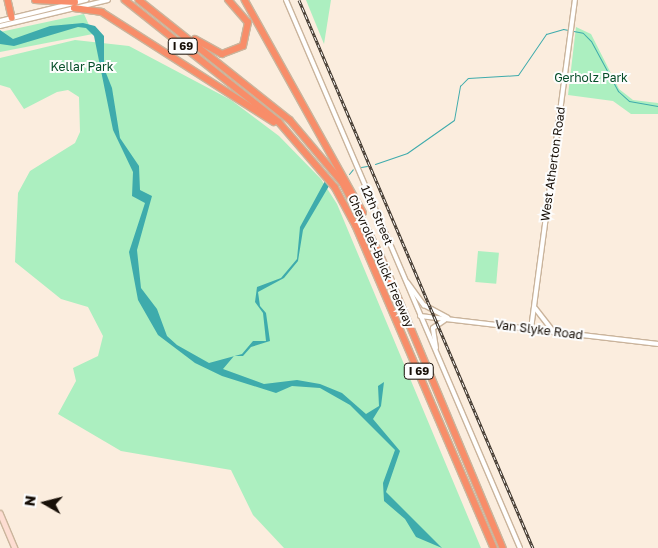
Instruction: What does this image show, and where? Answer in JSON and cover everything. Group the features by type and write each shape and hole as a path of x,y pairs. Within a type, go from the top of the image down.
{"highway":[{"path":"8,0 15,20"},
{"path":"35,0 75,5 102,12 293,135"},
{"name":"Chevrolet-Buick Freeway","path":"139,0 300,130 333,169 366,224 503,548"},
{"path":"163,18 211,50 234,52 245,43 249,26 228,0"},
{"path":"245,0 354,193 366,224"},
{"name":"Chevrolet-Buick Freeway","path":"127,1 293,135 329,178 356,226 494,548"}],"main road":[{"path":"0,514 15,548"}],"street":[{"path":"75,5 86,0"},
{"path":"1,23 75,5 108,0"},
{"name":"12th Street","path":"286,0 520,548"},
{"name":"West Atherton Road","path":"531,329 575,0"},
{"path":"404,278 424,305 450,319"},
{"path":"534,306 554,332"},
{"name":"Van Slyke Road","path":"420,316 658,344"},
{"path":"443,370 432,332 437,323 450,319"}],"green space":[{"path":"306,0 331,0 324,44"},
{"name":"Kellar Park","path":"84,14 93,34 0,52 0,32"},
{"name":"Gerholz Park","path":"576,27 591,34 619,89 633,100 658,103 658,114 631,114 613,101 568,95"},
{"path":"75,40 129,46 231,100 279,136 321,179 337,204 481,548 284,548 253,515 231,470 121,451 58,414 76,381 73,368 98,356 103,336 88,307 61,299 15,262 18,193 30,171 75,143 80,132 79,97 68,90 57,92 24,109 10,88 0,85 0,58"},
{"path":"478,251 499,253 496,284 475,282"}],"water":[{"path":"83,23 95,26 104,36 104,68 112,88 120,138 139,166 140,190 152,196 137,250 141,288 157,309 167,336 177,345 209,363 234,356 223,369 264,384 297,380 320,384 342,393 366,414 379,406 378,386 384,382 381,406 373,419 400,451 386,492 442,548 416,537 405,519 384,501 383,483 395,450 350,405 320,388 292,386 276,393 222,376 195,363 158,335 138,300 129,252 145,203 132,196 133,172 113,130 94,36 86,28 78,27 14,46 0,44 0,30 13,39 50,26"},
{"path":"325,181 329,186 303,230 298,261 284,278 258,292 260,306 266,313 270,341 251,347 243,356 235,356 242,354 253,341 266,341 263,313 255,302 257,287 281,278 297,259 300,227"}],"waterway":[{"path":"375,164 407,153 454,120 460,86 468,78 518,75 546,34 563,29 583,33 591,41 618,91 629,101 658,106"},
{"path":"361,167 367,166"},
{"path":"349,174 353,169"}],"railway":[{"path":"299,0 533,548"}]}
